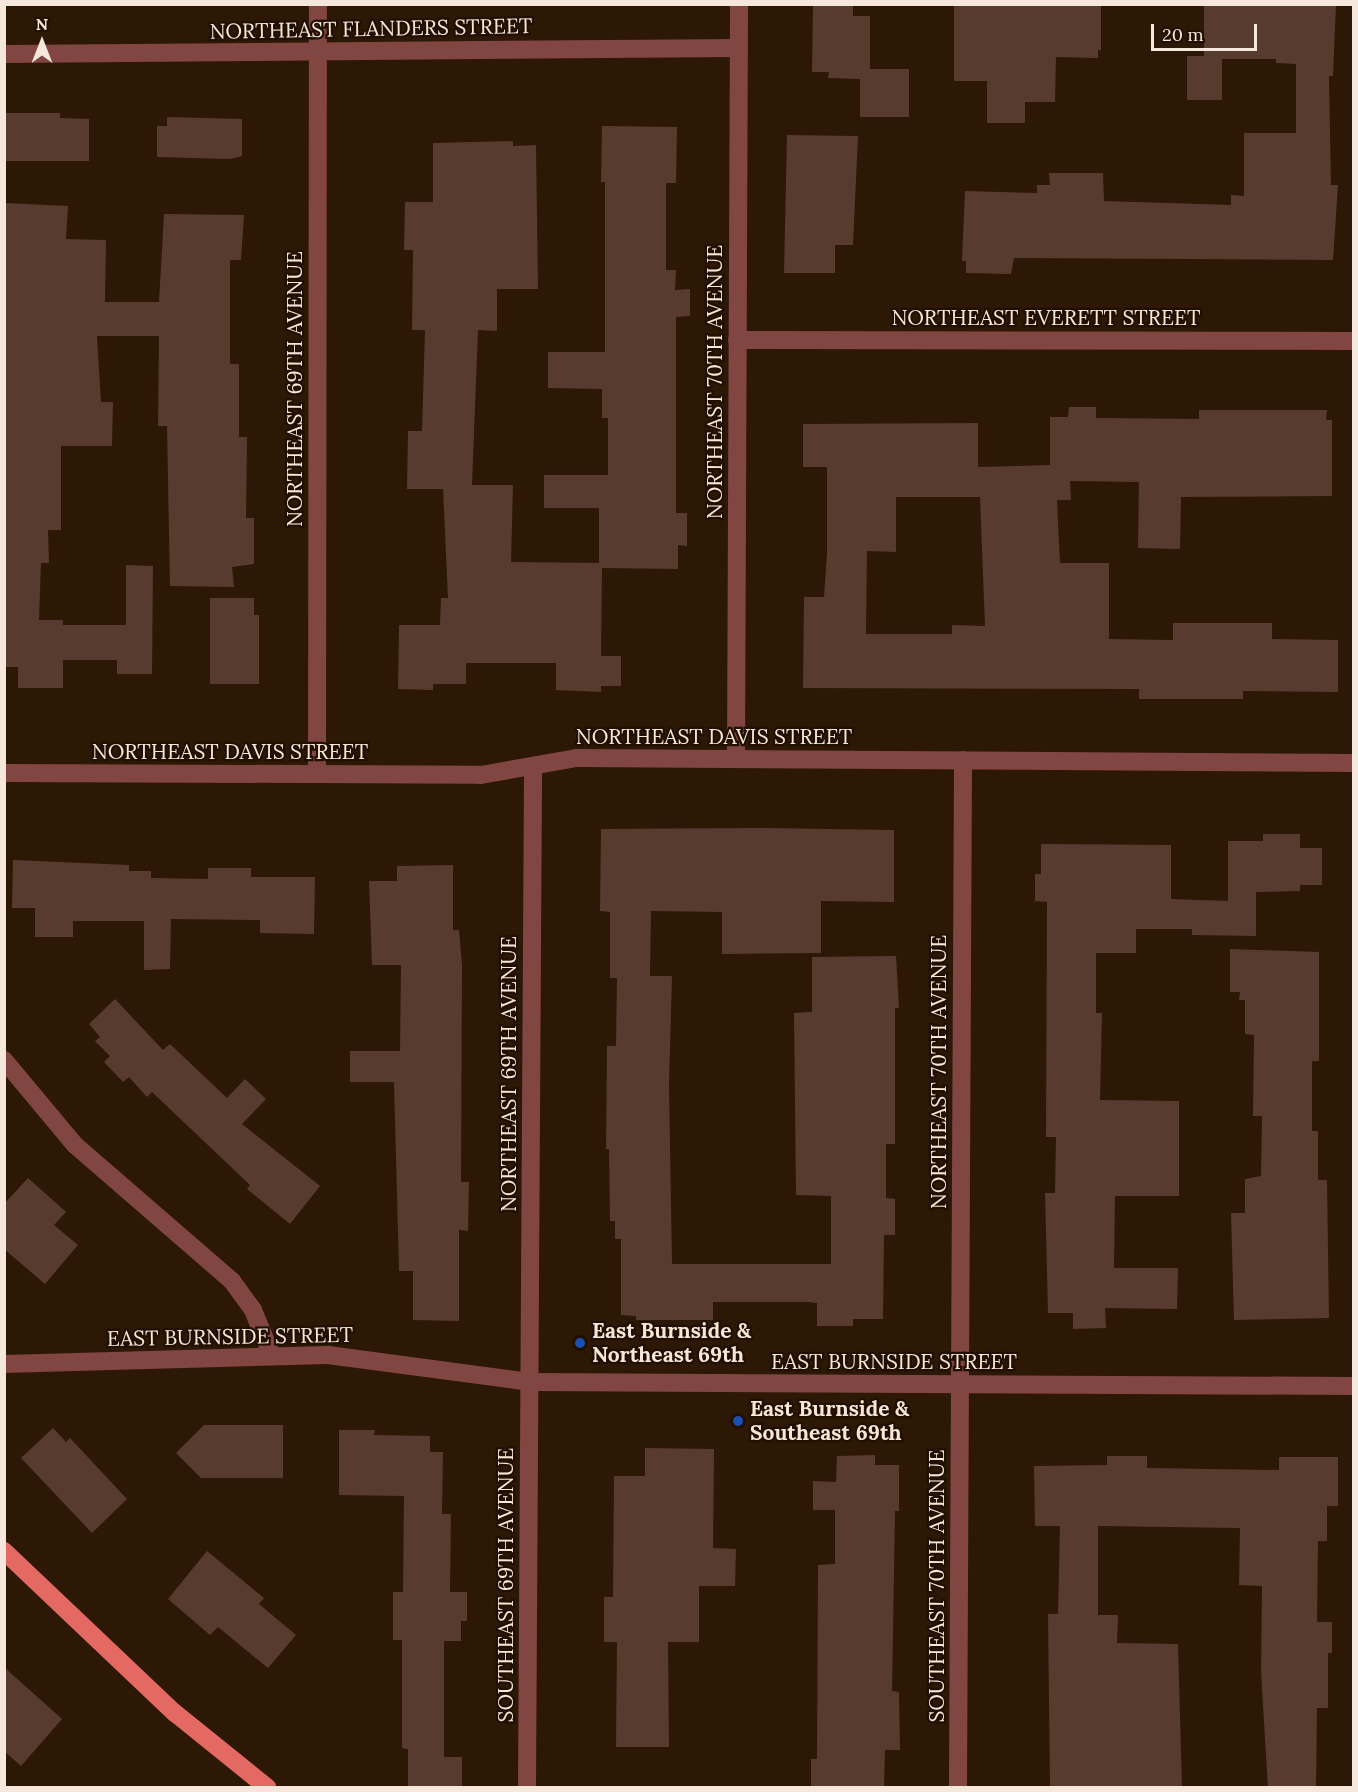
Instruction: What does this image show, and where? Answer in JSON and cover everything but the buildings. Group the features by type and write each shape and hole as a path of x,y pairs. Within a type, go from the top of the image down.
{"main road":[{"path":"4,1551 176,1713 268,1788"}],"street":[{"name":"NORTHEAST 69TH AVENUE","path":"317,774 318,4"},
{"name":"NORTHEAST 70TH AVENUE","path":"736,759 739,4"},
{"name":"NORTHEAST FLANDERS STREET","path":"4,54 739,48"},
{"name":"NORTHEAST EVERETT STREET","path":"738,340 1353,341"},
{"name":"NORTHEAST DAVIS STREET","path":"4,773 481,775 576,758 1353,763"},
{"name":"NORTHEAST 70TH AVENUE","path":"961,1385 963,760"},
{"name":"NORTHEAST 69TH AVENUE","path":"530,1382 533,766"},
{"path":"4,1060 75,1145 232,1281 253,1310 272,1356"},
{"name":"EAST BURNSIDE STREET","path":"4,1364 272,1356 355,1356 530,1382 1353,1386"},
{"name":"SOUTHEAST 69TH AVENUE","path":"527,1788 530,1382"},
{"name":"SOUTHEAST 70TH AVENUE","path":"958,1788 961,1385"}],"place":[{"name":"East Burnside & Northeast 69th","path":"580,1343"},
{"name":"East Burnside & Southeast 69th","path":"738,1421"}]}
